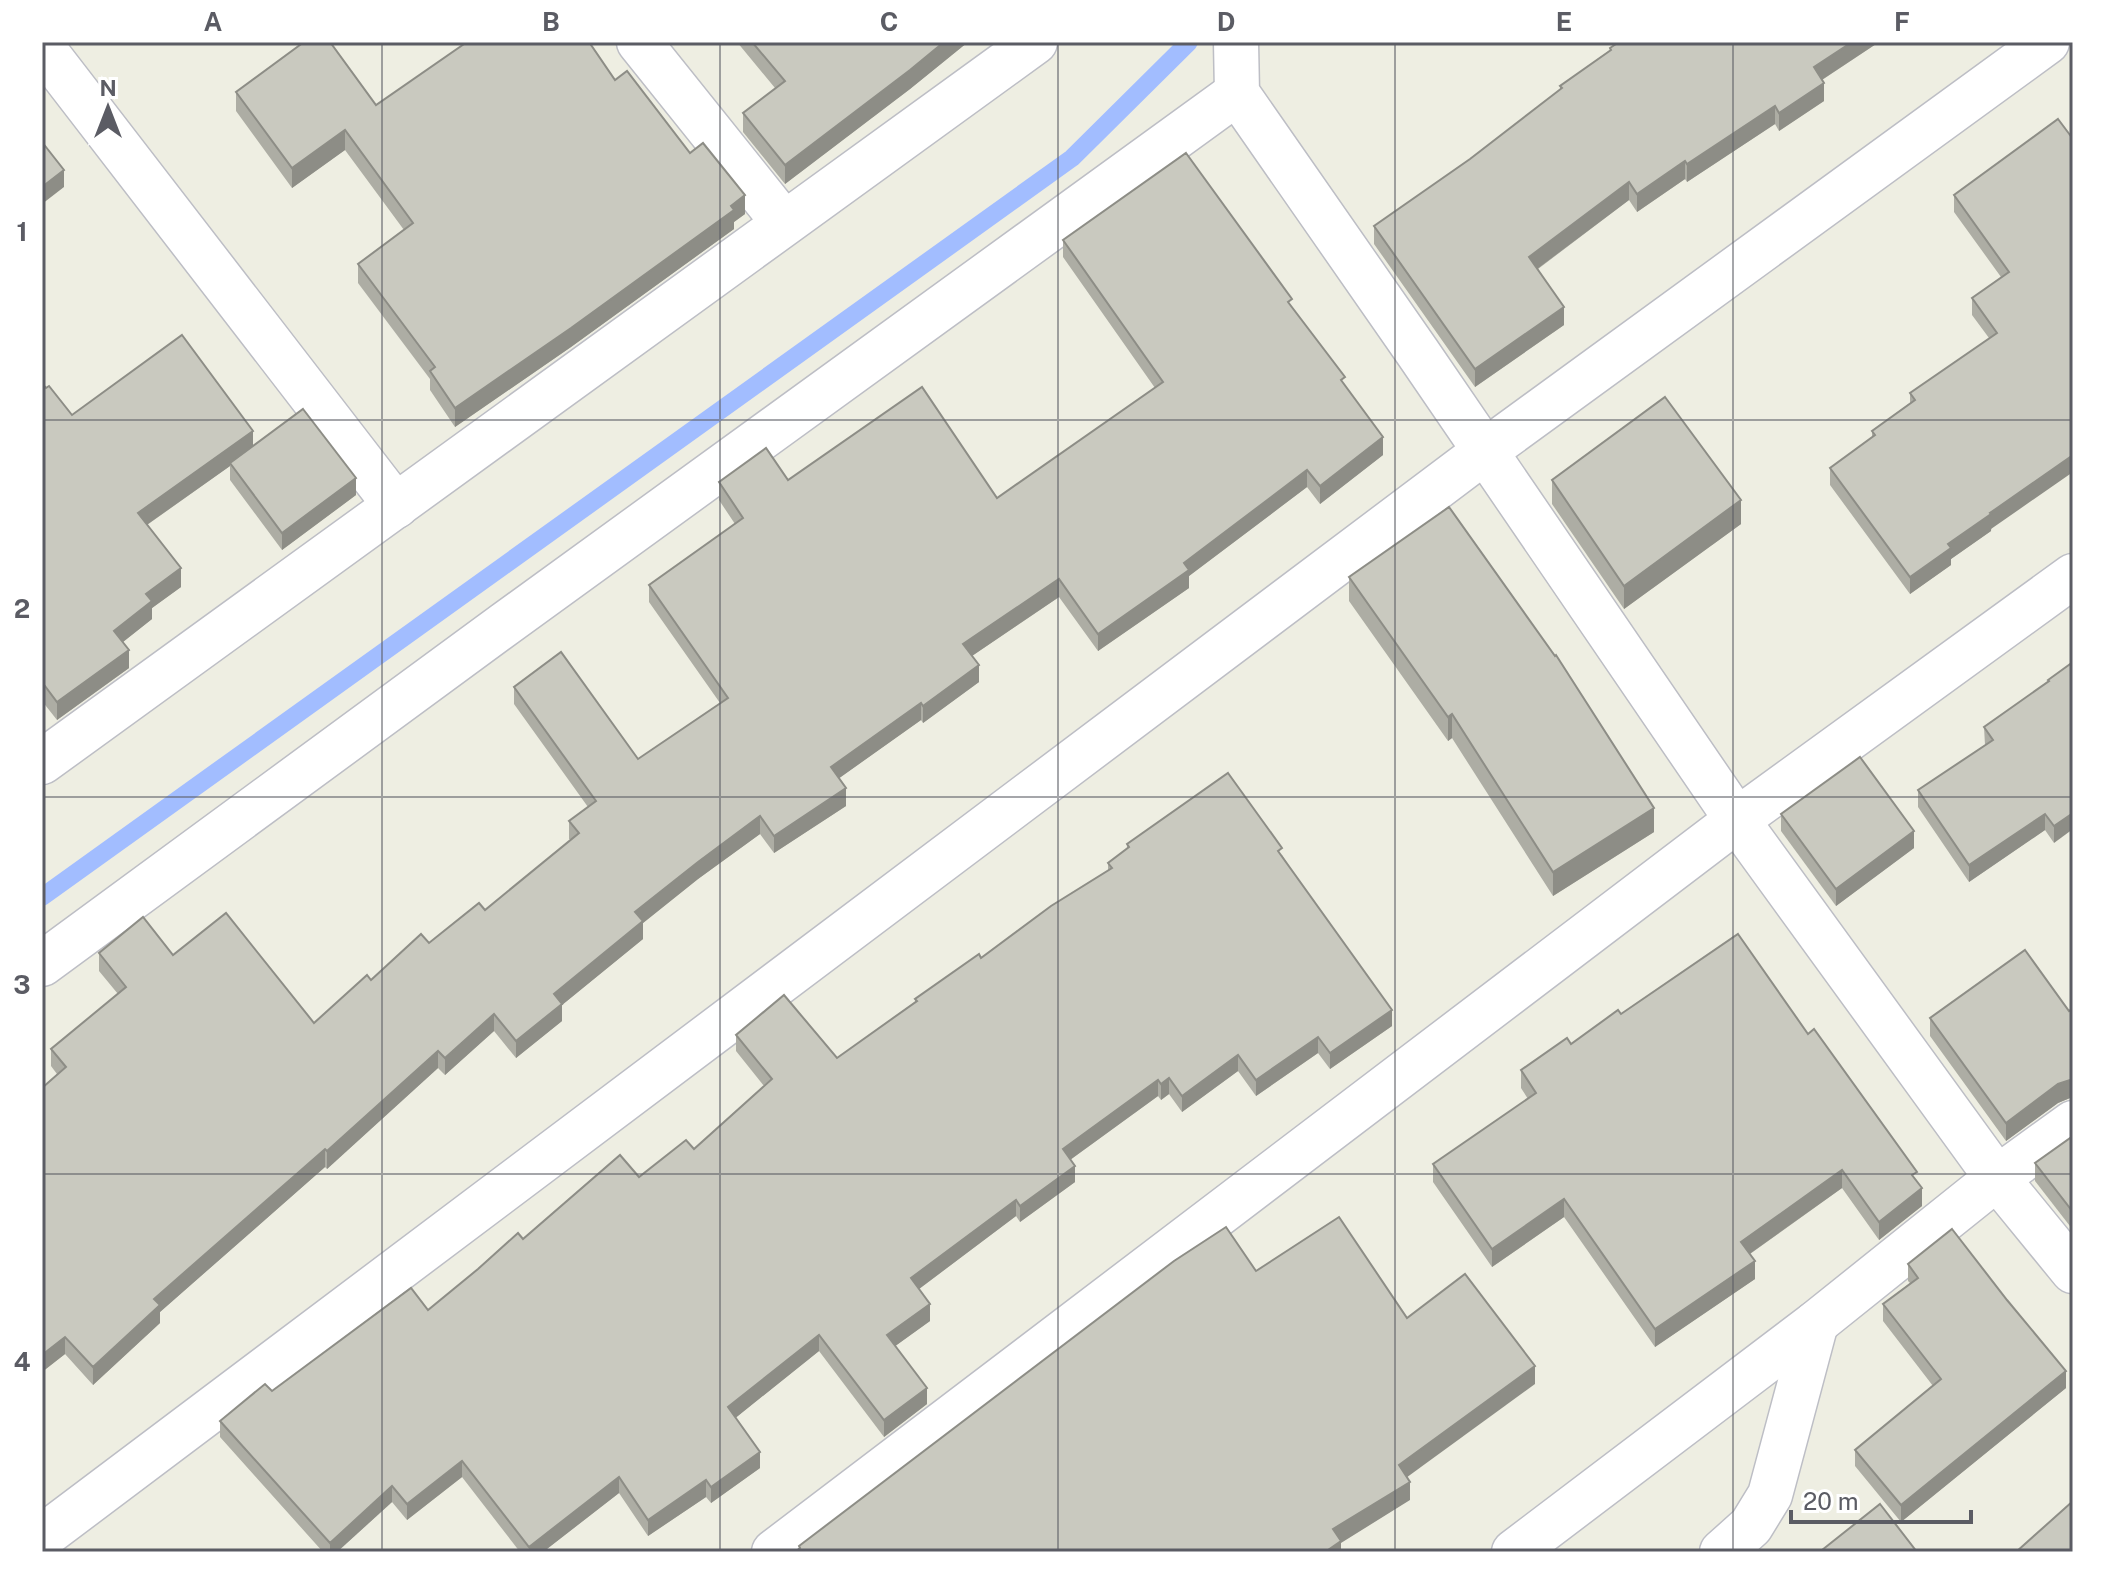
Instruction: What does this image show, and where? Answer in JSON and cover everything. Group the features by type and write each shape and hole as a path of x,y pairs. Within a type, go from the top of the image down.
{"street":[{"path":"639,42 784,223"},
{"path":"43,758 1035,42"},
{"path":"1236,42 1237,93 1737,820 1997,1178 2073,1271"},
{"path":"42,1537 1484,452 2047,42"},
{"path":"42,47 396,506"},
{"path":"42,964 1237,93"},
{"path":"774,1552 1737,820 2073,576"},
{"path":"1514,1552 1816,1323 1997,1178 2073,1123"},
{"path":"1722,1552 1751,1526 1770,1495 1816,1323"}],"building":[{"path":"304,42 330,42 376,105 467,42 589,42 615,80 627,71 690,153 703,143 745,195 731,206 734,210 455,408 430,371 435,367 358,264 413,223 345,130 292,168 236,92"},
{"path":"752,42 944,42 785,165 743,113 785,81"},
{"path":"1619,42 1852,42 1814,67 1824,83 1779,113 1775,106 1637,194 1629,182 1529,257 1564,307 1475,369 1374,226 1470,159"},
{"path":"2058,119 2073,139 2073,455 1948,544 1951,548 1910,577 1830,468 1875,435 1872,431 1915,400 1910,393 1997,333 1972,298 2009,272 1954,195"},
{"path":"42,142 64,170 42,187"},
{"path":"1186,153 1292,299 1288,302 1345,377 1341,380 1383,437 1320,486 1307,470 1184,563 1189,570 1098,634 1059,579 963,644 979,665 831,767 846,788 774,836 760,816 698,862 635,912 643,921 554,994 562,1004 516,1041 494,1014 445,1058 438,1051 154,1299 160,1305 93,1367 65,1337 42,1355 42,1088 66,1067 51,1049 126,987 99,953 143,917 173,955 226,913 314,1023 367,975 371,980 421,934 429,943 479,903 485,910 579,833 569,821 596,801 514,687 561,652 638,759 728,698 649,585 743,518 719,482 766,448 788,480 922,387 997,498 1163,382 1063,240"},
{"path":"182,335 253,431 138,513 181,568 146,594 152,601 114,631 129,650 57,702 42,682 42,383 46,388 49,386 72,415"},
{"path":"1665,397 1741,500 1624,586 1552,480"},
{"path":"303,409 356,478 282,533 230,463"},
{"path":"1449,507 1556,655 1654,808 1553,872 1452,714 1448,717 1349,577"},
{"path":"2073,662 2073,813 2054,826 2045,814 1969,865 1918,790 1993,740 1984,727"},
{"path":"1860,757 1914,831 1836,889 1781,814"},
{"path":"1228,773 1282,848 1278,851 1392,1010 1330,1053 1318,1037 1256,1080 1238,1055 1182,1096 1169,1078 1161,1084 1158,1080 1063,1149 1075,1166 1020,1206 1016,1200 911,1278 930,1304 887,1335 927,1388 884,1420 819,1335 728,1407 760,1452 711,1487 706,1480 648,1520 619,1477 529,1547 462,1461 407,1504 392,1486 330,1543 220,1421 265,1384 272,1391 411,1288 428,1310 518,1233 523,1239 620,1155 639,1177 686,1140 694,1149 772,1079 736,1035 784,995 837,1058 979,954 981,958 1051,906 1112,868 1108,863 1129,847 1127,844"},
{"path":"1738,934 1808,1034 1814,1029 1917,1172 1912,1175 1922,1188 1879,1222 1842,1170 1741,1242 1755,1261 1655,1329 1564,1199 1492,1249 1433,1164 1536,1093 1521,1070 1567,1038 1571,1044 1618,1010 1621,1014"},
{"path":"2025,950 2069,1011 2073,1008 2073,1080 2058,1084 2006,1123 1930,1018"},
{"path":"2073,1136 2073,1212 2035,1163"},
{"path":"1339,1217 1407,1318 1465,1274 1535,1366 1399,1465 1410,1482 1333,1529 1341,1541 1325,1552 795,1552 1174,1261 1226,1227 1256,1271"},
{"path":"1952,1229 2066,1371 1901,1505 1855,1450 1941,1379 1883,1304 1918,1278 1908,1264"},
{"path":"2073,1501 2073,1552 2016,1552"},
{"path":"1880,1504 1917,1552 1822,1550"}],"waterway":[{"path":"42,897 1072,158 1189,42"}]}
